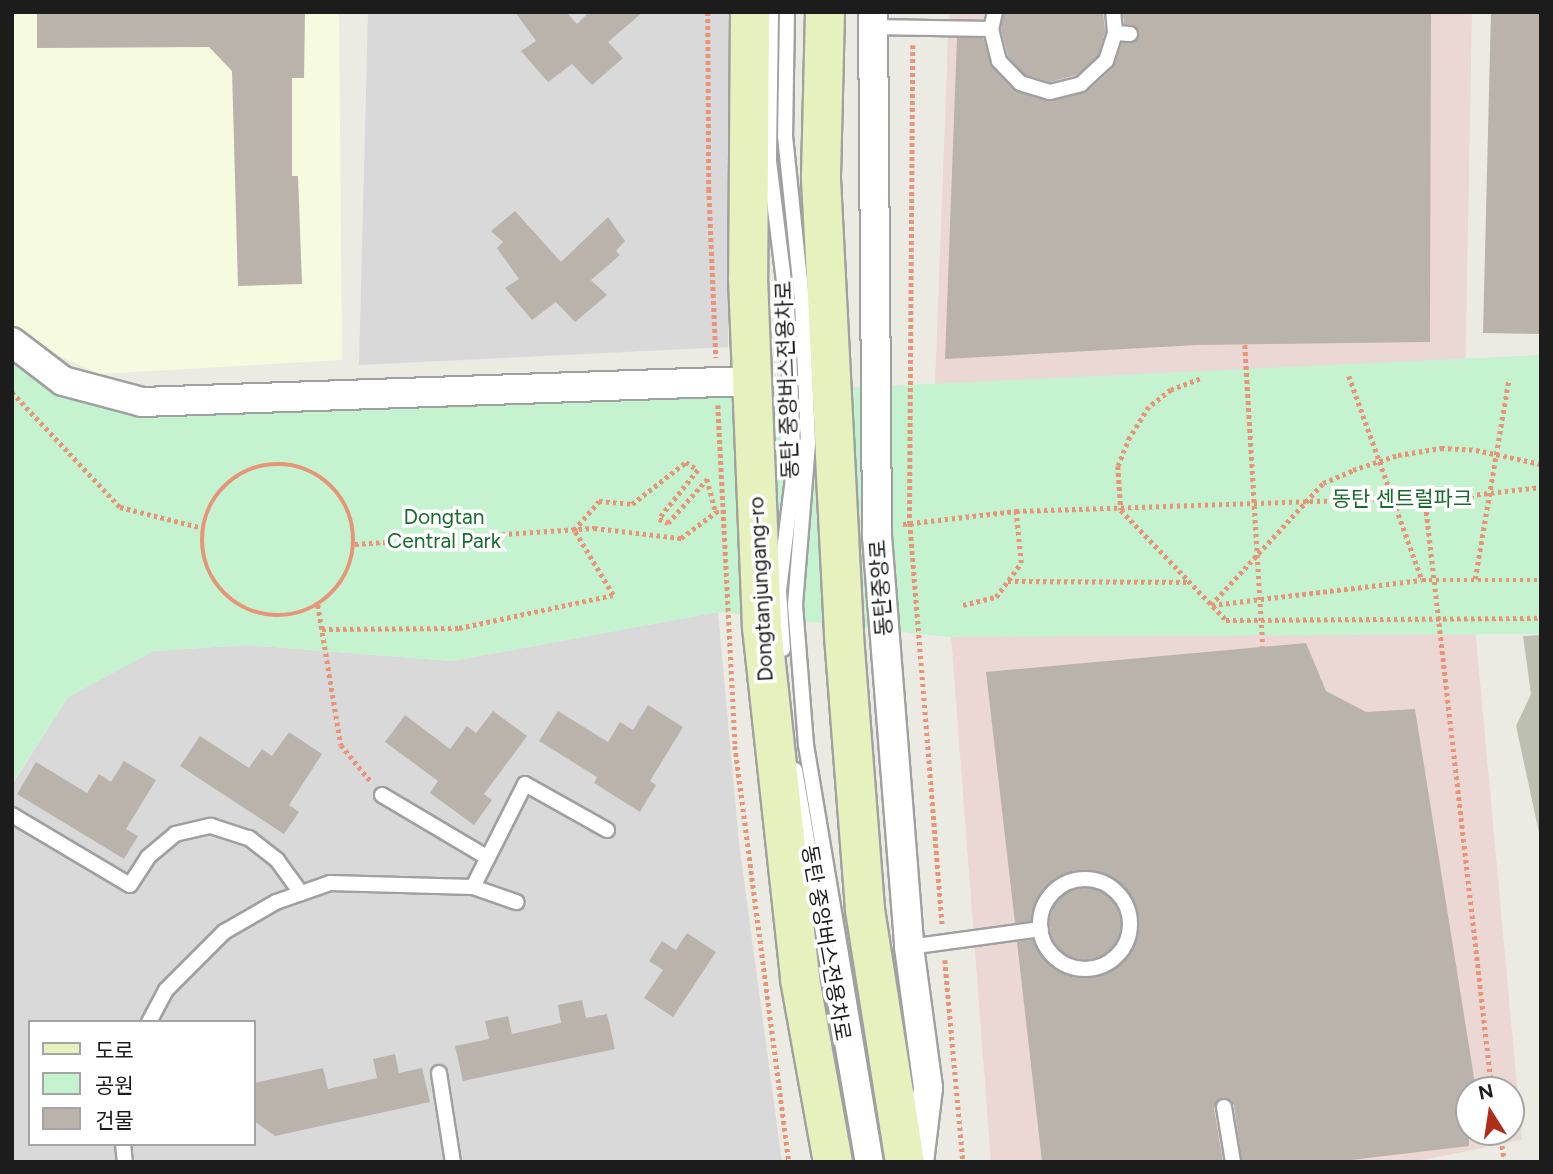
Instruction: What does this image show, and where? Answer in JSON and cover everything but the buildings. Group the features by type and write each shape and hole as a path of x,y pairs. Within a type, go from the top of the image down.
{"street":[{"name":"Dongtanjungang-ro","path":"750,12 750,381 771,747 800,979 833,1162"},
{"path":"825,12 821,179 844,636 865,910 905,1162"},
{"name":"동탄중앙로","path":"873,20 877,527 909,947 928,1088 919,1162"},
{"path":"12,342 63,380 142,402 750,381"}],"lane":[{"name":"동탄 중앙버스전용차로","path":"771,12 769,161 787,305 794,470 779,591 789,728 863,1162"},
{"name":"동탄 중앙버스전용차로","path":"787,12 785,136 802,300 808,443 799,526 796,618 806,745 876,1162"},
{"path":"995,12 991,29 999,61 1020,83 1049,92 1082,85 1106,61 1115,33 1113,12"},
{"path":"873,20 913,28 991,29"},
{"path":"1115,33 1130,34"},
{"path":"473,887 525,785 607,830"},
{"path":"382,795 488,858"},
{"path":"12,815 130,885 148,857 175,834 211,826 249,838 277,860 301,893"},
{"path":"1077,877 1102,880 1120,894 1135,918 1128,943 1113,961 1093,971 1070,969 1052,955 1041,929 1042,907 1055,887 1077,877"},
{"path":"150,1020 166,990 224,932 301,893 330,883 473,887 516,902"},
{"path":"909,947 1041,929"},
{"path":"439,1073 453,1162"},
{"path":"1224,1107 1233,1162"}],"path":[{"path":"913,28 910,523 963,1162"},
{"path":"1245,345 1263,646"},
{"path":"1349,376 1422,580"},
{"path":"1200,379 1171,390 1149,407 1130,437 1118,466 1121,510 1226,620 1541,618"},
{"path":"1475,579 1509,379"},
{"path":"12,392 120,507 202,528"},
{"path":"1211,605 1323,483 1380,461 1441,448 1497,453 1541,464"},
{"path":"575,530 599,501 632,504 687,462 698,470 659,519 668,523 707,479 716,512"},
{"path":"274,464 299,467 322,477 340,495 352,519 355,544 350,568 337,589 318,605 295,614 270,616 236,602 211,576 203,553 202,528 211,504 227,484 248,470 274,464"},
{"path":"877,527 1016,511 1121,510 1424,498 1541,487"},
{"path":"1424,498 1490,1076"},
{"path":"355,544 575,530 681,538 716,512 757,511"},
{"path":"963,605 996,597 1021,563 1016,511"},
{"path":"322,629 459,628 613,596 575,530"},
{"path":"1211,605 1422,580 1541,580"},
{"path":"1008,581 1190,582"},
{"path":"318,605 341,745 382,795"}],"shaded area":[{"path":"12,12 339,12 342,360 100,374 41,348 12,326"},
{"path":"368,12 733,12 728,347 359,365"},
{"path":"949,12 1472,12 1463,496 1516,1076 1455,1076 1455,1146 1492,1146 1413,1162 991,1162 934,412"},
{"path":"718,612 739,843 782,1162 12,1162 12,785 68,697 153,651 248,645 452,661"},
{"path":"1541,635 1541,842 1516,726 1531,694 1523,636"}],"green space":[{"path":"12,342 63,381 142,402 714,394 1541,355 1541,634 950,637 718,612 452,661 248,645 154,651 68,697 12,784"}],"park label":[{"name":"동탄 센트럴파크","path":"1402,499"},
{"name":"Dongtan Central Park","path":"444,529"}]}
